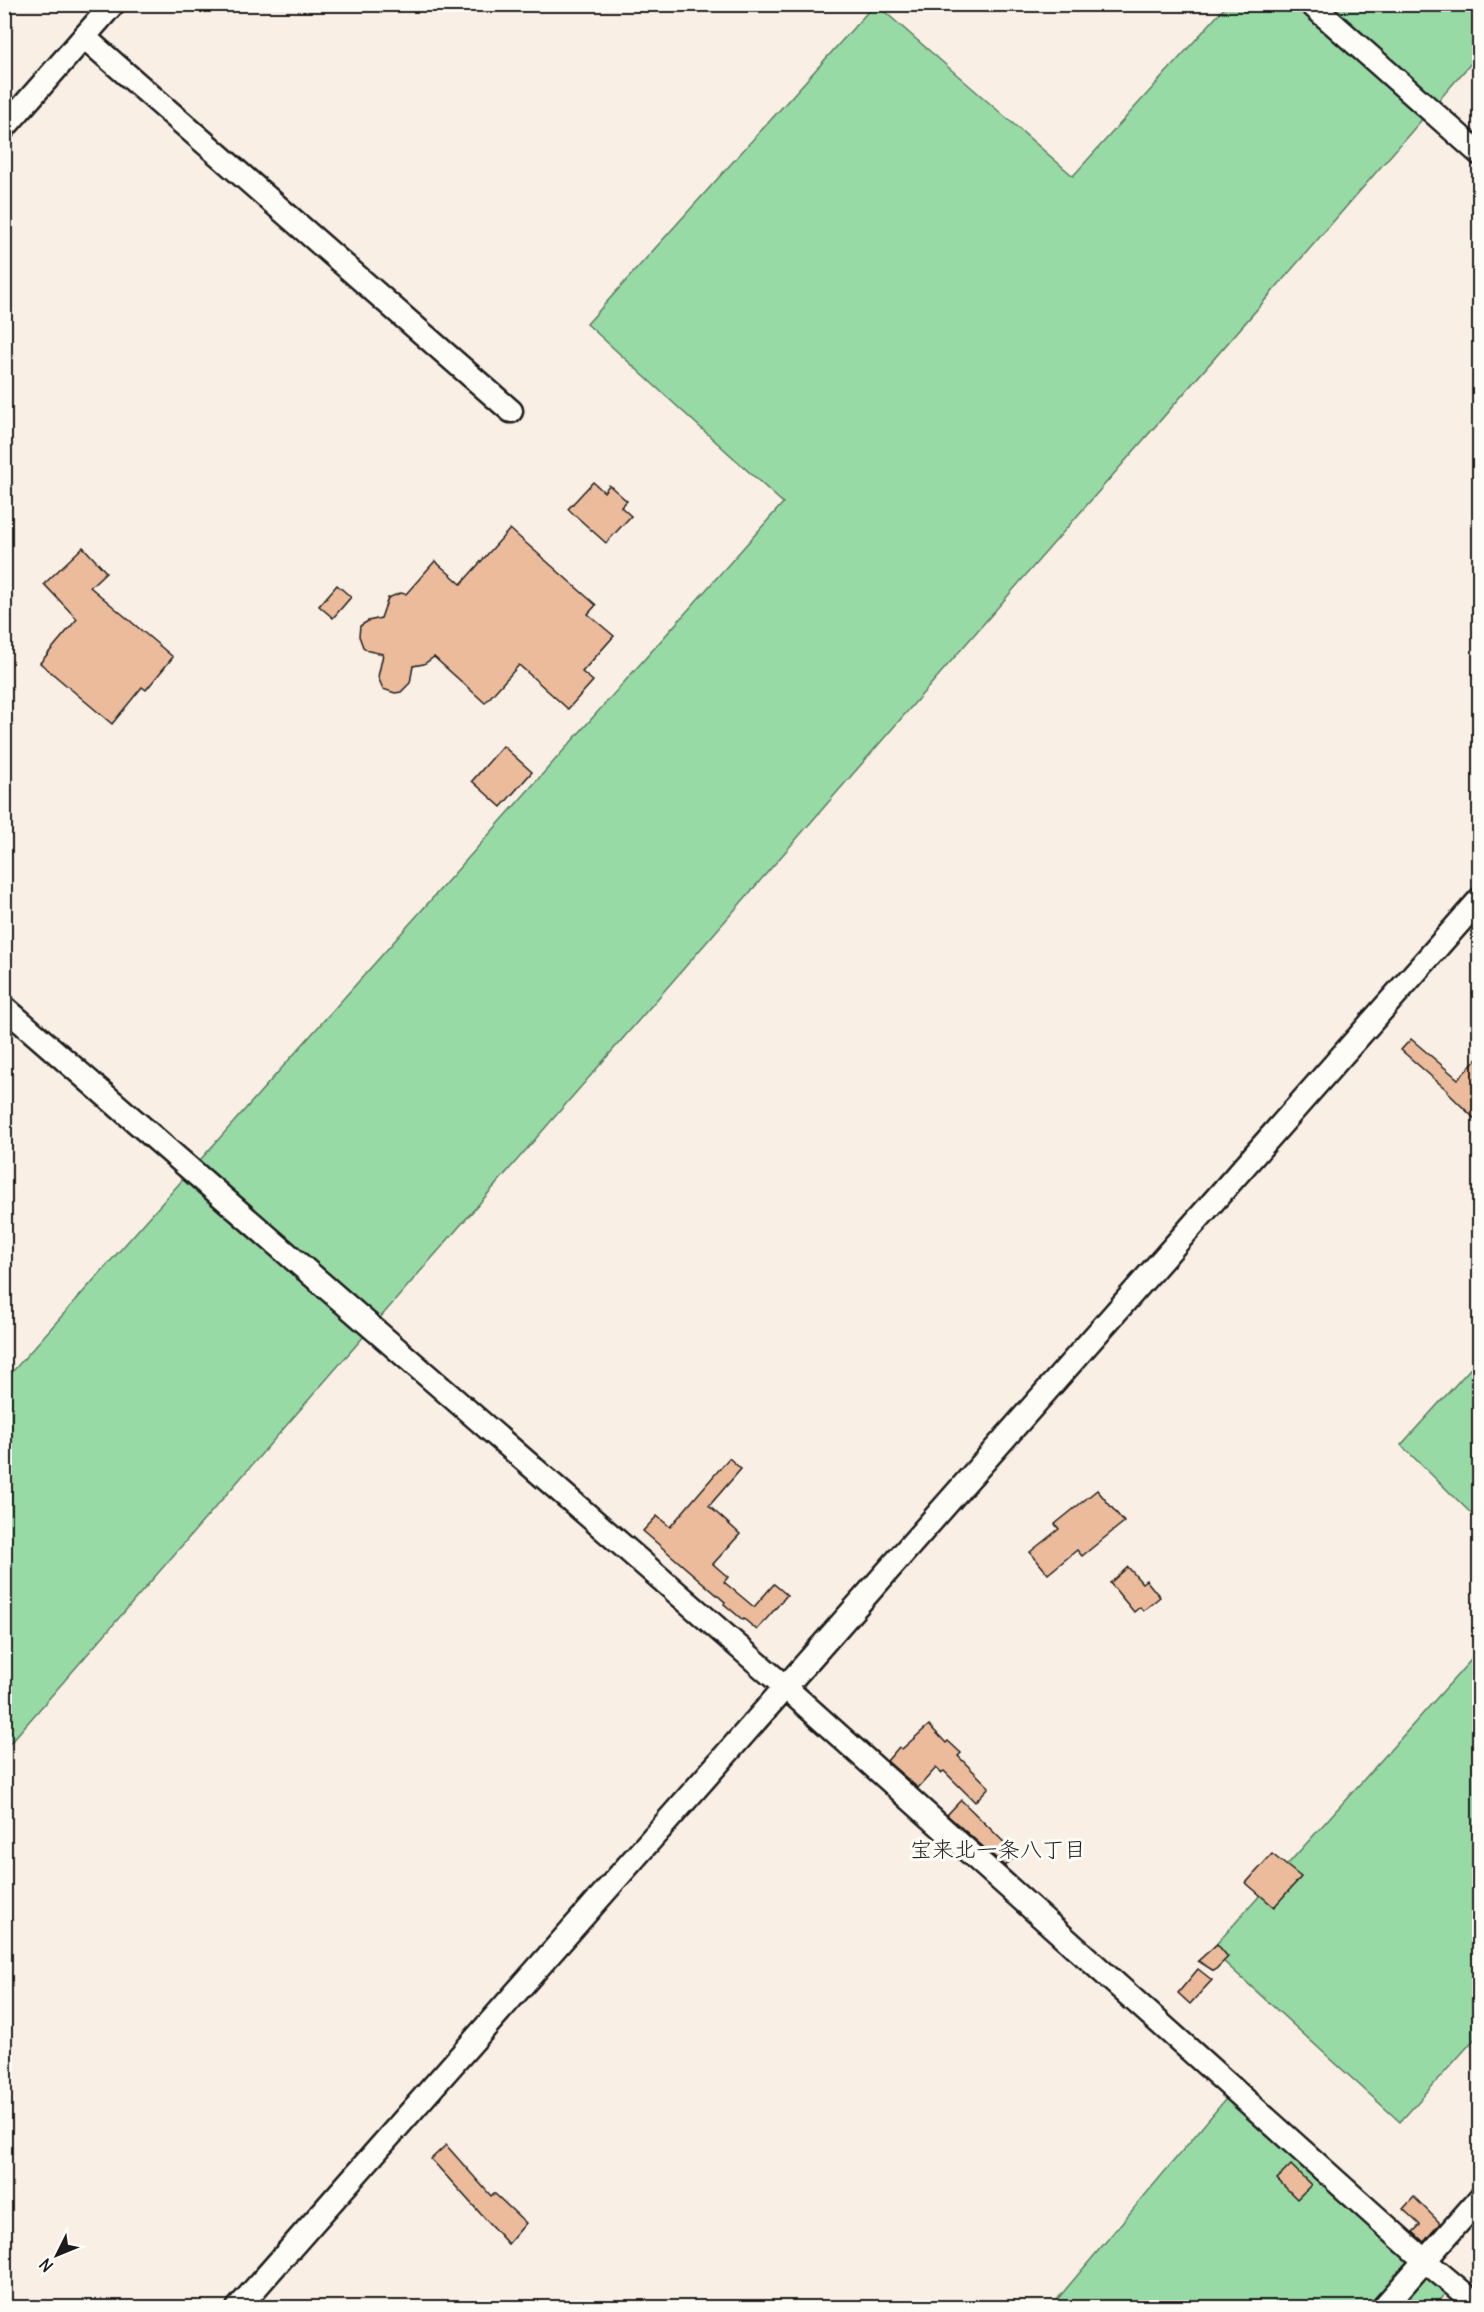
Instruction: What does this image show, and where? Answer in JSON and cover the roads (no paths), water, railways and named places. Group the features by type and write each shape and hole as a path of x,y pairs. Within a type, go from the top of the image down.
{"street":[{"path":"4,128 113,4"},
{"path":"1311,4 1479,154"},
{"path":"84,37 511,411"},
{"path":"238,2307 1479,899"},
{"path":"4,1007 785,1687 1479,2307"},
{"path":"1383,2307 1479,2198"}],"district":[{"name":"宝来北一条八丁目","path":"998,1849"}]}
